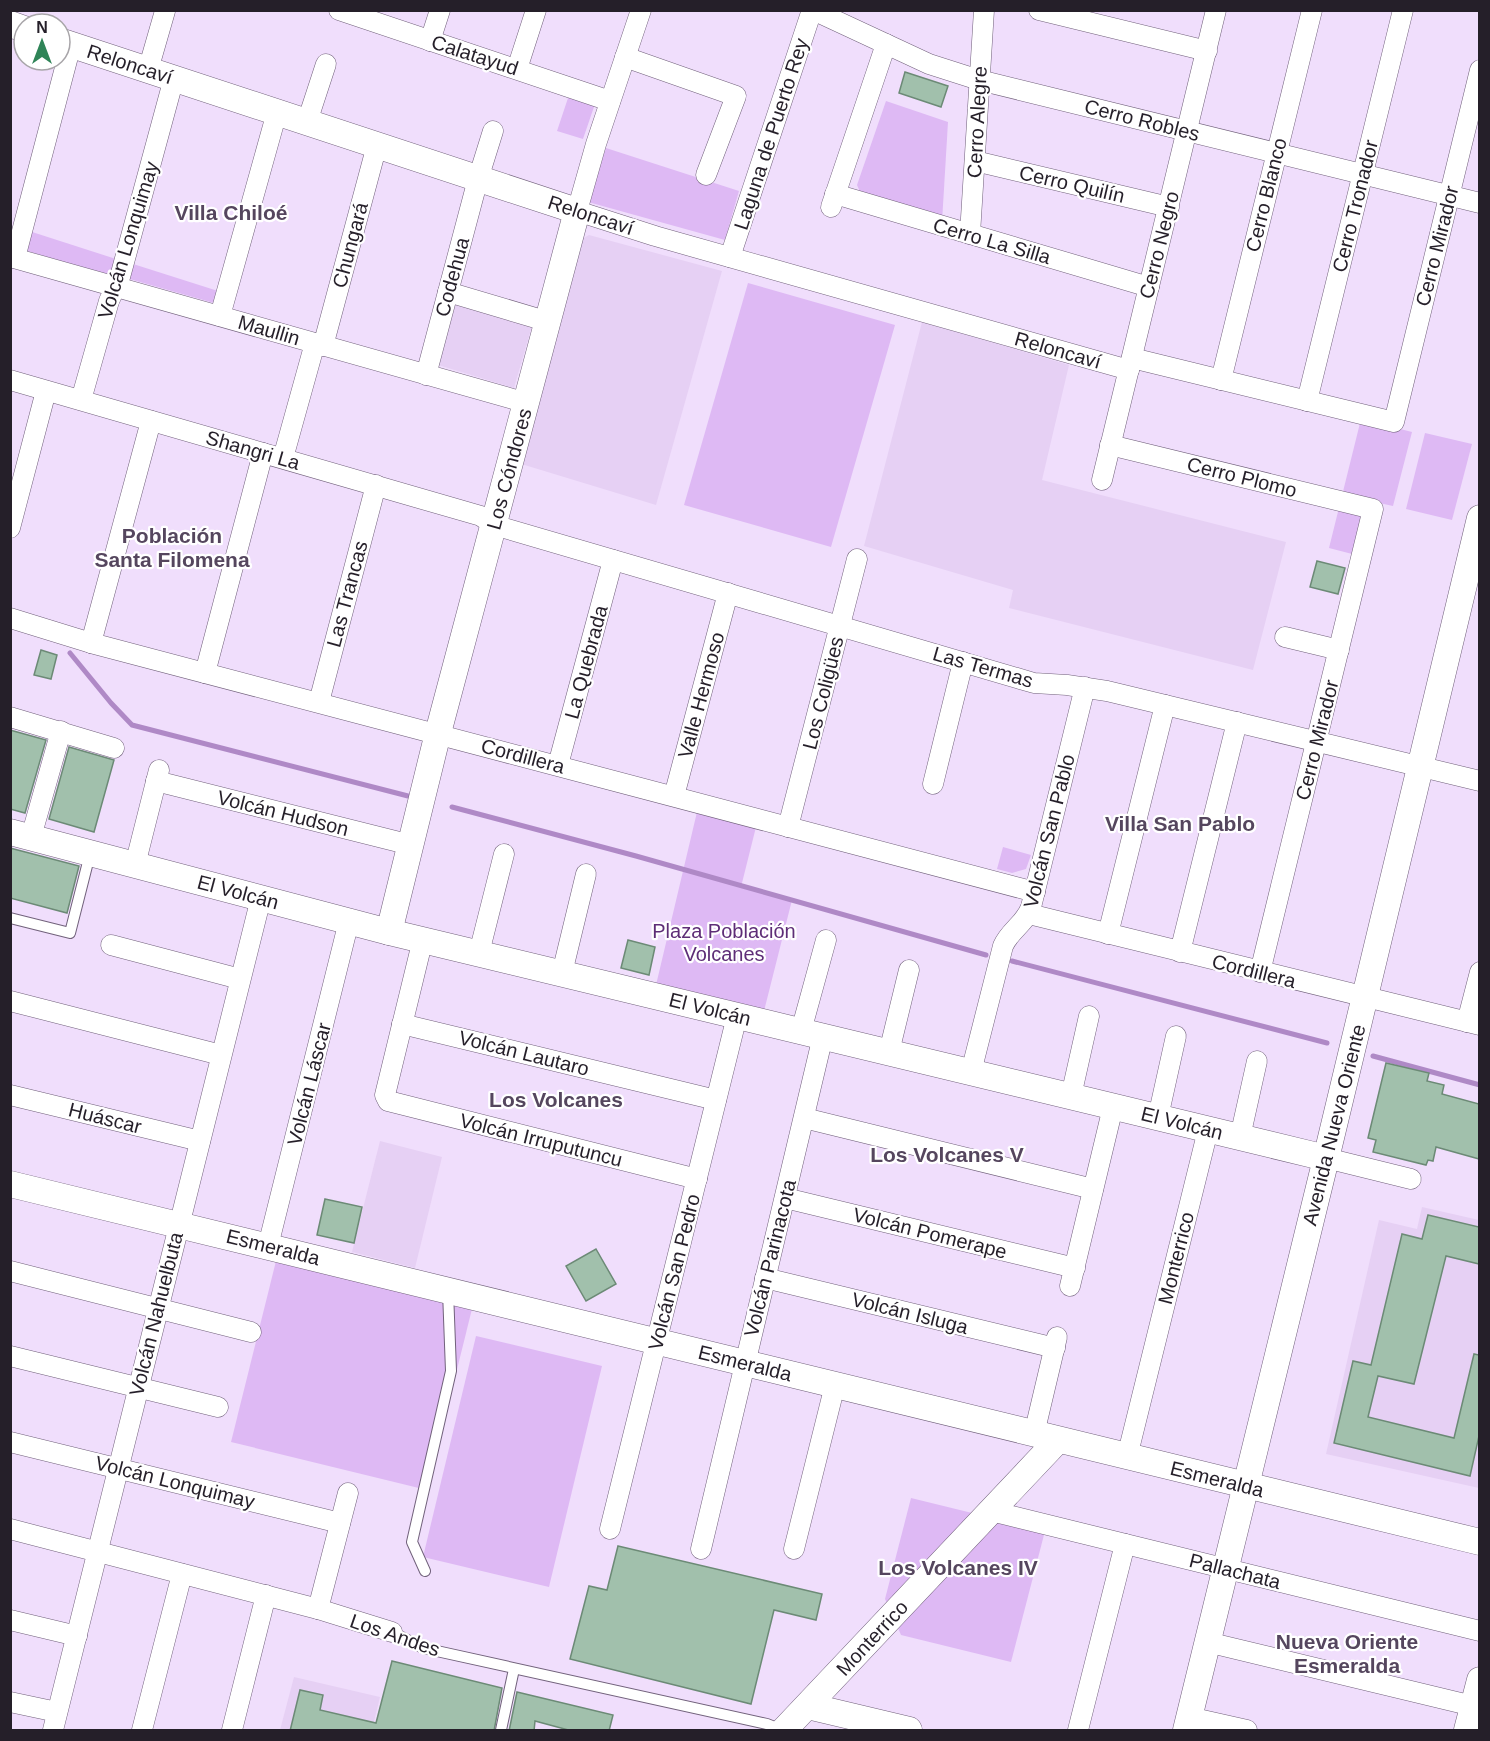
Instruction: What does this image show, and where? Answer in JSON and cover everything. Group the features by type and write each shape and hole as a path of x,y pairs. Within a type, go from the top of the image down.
{"street":[{"path":"430,41 440,10"},
{"path":"517,69 536,10"},
{"name":"Los Cóndores","path":"390,932 438,733 549,322 576,211 641,10"},
{"name":"Cerro Robles","path":"813,10 929,64 980,80 1479,203"},
{"name":"Laguna de Puerto Rey","path":"730,257 813,10"},
{"name":"Cerro Alegre","path":"970,234 984,10"},
{"path":"1039,10 1207,51"},
{"name":"Cerro Negro","path":"1101,480 1216,10"},
{"name":"Cerro Blanco","path":"1221,380 1312,10"},
{"name":"Cerro Tronador","path":"1307,401 1403,10"},
{"path":"148,70 165,11"},
{"name":"Calatayud","path":"341,11 610,101"},
{"name":"Cerro La Silla","path":"886,44 833,201 970,234 1149,287"},
{"name":"Reloncaví","path":"72,45 576,211 730,257 1130,364 1221,380 1394,422"},
{"path":"625,57 736,96 706,175"},
{"path":"307,122 326,64"},
{"name":"Cerro Mirador","path":"1394,422 1479,70"},
{"path":"13,257 59,72"},
{"name":"Volcán Lonquimay","path":"81,400 109,301 120,277 174,78"},
{"path":"220,316 277,112"},
{"name":"Codehua","path":"426,375 493,131"},
{"name":"Chungará","path":"283,459 377,145"},
{"name":"Cerro Quilín","path":"975,160 1169,207"},
{"name":"Maullin","path":"13,257 526,403"},
{"path":"448,292 549,322"},
{"name":"Shangri La","path":"10,380 481,516 494,525"},
{"path":"10,528 14,499 46,391"},
{"path":"91,643 151,421"},
{"name":"Cerro Plomo","path":"1110,445 1373,508"},
{"path":"205,673 263,453"},
{"name":"Las Trancas","path":"319,702 376,485"},
{"name":"Cerro Mirador","path":"1260,972 1373,508"},
{"name":"Las Termas","path":"494,525 1039,684 1085,687 1420,765 1479,781"},
{"name":"Avenida Nueva Oriente","path":"1188,1724 1478,528"},
{"name":"Los Coligües","path":"788,826 857,559"},
{"name":"La Quebrada","path":"558,765 613,560"},
{"name":"Valle Hermoso","path":"674,796 728,593"},
{"name":"Cordillera","path":"10,618 91,643 1035,892"},
{"path":"1285,637 1339,650"},
{"path":"933,784 963,662"},
{"name":"Volcán San Pablo","path":"971,1072 1003,946 1009,935 1022,924 1029,914 1085,687"},
{"path":"1108,934 1165,705"},
{"path":"10,717 114,748"},
{"path":"1180,952 1237,722"},
{"path":"21,835 61,732"},
{"name":"Volcán Hudson","path":"135,865 158,774 411,845"},
{"name":"El Volcán","path":"21,835 390,932 1412,1179"},
{"path":"479,953 504,854"},
{"path":"562,973 586,874"},
{"name":"Volcán Nahuelbuta","path":"55,1721 261,898"},
{"name":"Cordillera","path":"1029,914 1473,1024"},
{"name":"Volcán Láscar","path":"268,1246 349,921"},
{"path":"402,1024 423,939"},
{"name":"Volcán Parinacota","path":"700,1549 804,1118 812,1034 826,940"},
{"path":"111,945 240,979"},
{"path":"889,1052 909,970"},
{"path":"1473,1024 1479,972"},
{"path":"10,1001 221,1055"},
{"name":"Volcán San Pedro","path":"610,1529 737,1016"},
{"path":"1071,1096 1089,1016"},
{"name":"Volcán Irruputuncu","path":"402,1024 386,1098 391,1102 697,1179"},
{"name":"Volcán Lautaro","path":"402,1024 716,1100"},
{"path":"1158,1117 1176,1036"},
{"path":"1240,1137 1257,1061"},
{"name":"Huáscar","path":"10,1095 200,1141"},
{"path":"804,1118 1093,1189 1113,1107"},
{"name":"Monterrico","path":"1127,1457 1208,1130"},
{"name":"Esmeralda","path":"10,1184 1479,1542"},
{"name":"Volcán Pomerape","path":"785,1198 1073,1277 1093,1189"},
{"path":"10,1271 251,1332"},
{"name":"Volcán Isluga","path":"765,1278 1056,1342 1046,1437"},
{"path":"10,1356 218,1407"},
{"path":"794,1549 835,1385"},
{"name":"Monterrico","path":"783,1731 991,1511 1046,1437"},
{"name":"Volcán Lonquimay","path":"10,1442 340,1523"},
{"path":"318,1609 348,1493"},
{"name":"Pallachata","path":"991,1511 1479,1631"},
{"name":"Los Andes","path":"10,1529 318,1609 392,1632"},
{"path":"1077,1731 1125,1544"},
{"path":"142,1731 182,1574"},
{"path":"232,1731 266,1595"},
{"path":"10,1620 77,1636"},
{"path":"1207,1642 1470,1718 1479,1680"},
{"path":"10,1702 55,1721"},
{"path":"808,1706 866,1725 909,1731"},
{"path":"1188,1724 1248,1731"}],"lane":[{"path":"10,918 70,933 90,854"},
{"path":"425,1571 412,1542 451,1371 448,1290"},
{"name":"Los Andes","path":"392,1632 423,1648 767,1724 783,1731"},
{"path":"501,1731 514,1669"}],"shaded area":[{"path":"589,235 722,271 656,505 518,463 578,241"},
{"path":"456,303 532,326 514,388 438,365"},
{"path":"922,322 1069,365 1042,480 1286,542 1253,670 1009,608 1013,590 864,546"},
{"path":"380,1141 442,1157 415,1268 352,1252"},
{"path":"1422,1207 1479,1220 1479,1488 1326,1454 1379,1220 1417,1229"},
{"path":"294,1677 380,1697 372,1730 280,1730"}],"green space":[{"path":"570,92 596,101 583,139 557,131"},
{"path":"886,101 948,122 942,222 860,192 857,185"},
{"path":"606,148 739,191 725,240 588,202"},
{"path":"29,231 116,259 111,276 24,250"},
{"path":"130,263 218,291 214,303 126,278"},
{"path":"748,283 895,325 831,547 684,505"},
{"path":"1361,419 1412,432 1393,506 1370,501 1356,555 1329,548"},
{"path":"1425,433 1472,444 1452,520 1406,509"},
{"name":"Plaza Población Volcanes","path":"697,812 756,827 741,887 792,900 764,1011 656,985"},
{"path":"1003,847 1031,855 1026,869 1012,873 997,869"},
{"path":"276,1261 472,1309 427,1490 231,1442"},
{"path":"476,1336 602,1366 549,1587 423,1557"},
{"path":"911,1498 1045,1531 1011,1662 901,1635 885,1599"}],"building":[{"path":"905,72 948,86 941,107 899,93"},
{"path":"1317,561 1345,568 1338,594 1310,587"},
{"path":"41,650 57,655 51,679 34,675"},
{"path":"10,730 46,740 25,813 10,809"},
{"path":"69,747 114,760 94,832 49,819"},
{"path":"10,848 79,866 67,913 10,898"},
{"path":"628,940 655,947 649,975 621,968"},
{"path":"1386,1063 1429,1073 1427,1081 1444,1085 1442,1094 1479,1104 1479,1159 1436,1147 1433,1161 1428,1160 1426,1165 1373,1152 1376,1140 1368,1138"},
{"path":"325,1199 362,1207 354,1243 317,1235"},
{"path":"1428,1215 1479,1227 1479,1264 1446,1256 1414,1384 1378,1376 1368,1417 1454,1438 1474,1354 1479,1355 1479,1436 1470,1476 1334,1443 1353,1361 1371,1365 1402,1234 1422,1239"},
{"path":"596,1249 616,1284 586,1301 566,1266"},
{"path":"618,1546 822,1594 816,1620 774,1610 751,1704 570,1659 589,1586 607,1590"},
{"path":"392,1661 502,1688 494,1731 290,1731 300,1690 323,1695 320,1710 376,1723"},
{"path":"517,1692 613,1715 609,1731 572,1731 535,1721 534,1731 509,1731"}],"waterway":[{"path":"70,653 132,725 408,796"},
{"path":"452,807 636,856 986,955"},
{"path":"1012,961 1327,1043"},
{"path":"1373,1056 1480,1085"}],"district":[{"name":"Villa Chiloé","path":"231,212"},
{"name":"Población Santa Filomena","path":"172,547"},
{"name":"Villa San Pablo","path":"1180,823"},
{"name":"Los Volcanes","path":"556,1099"},
{"name":"Los Volcanes V","path":"947,1154"},
{"name":"Los Volcanes IV","path":"958,1567"},
{"name":"Nueva Oriente Esmeralda","path":"1347,1653"}]}
